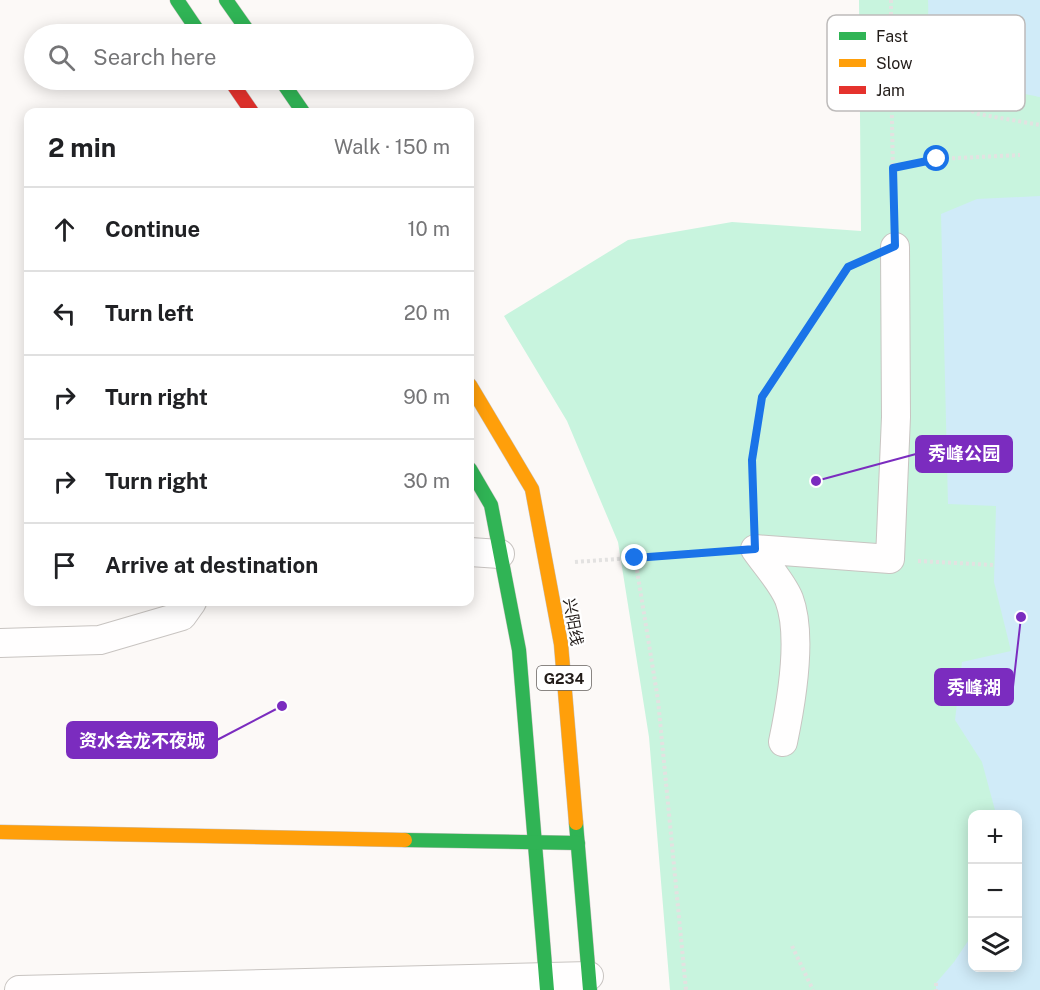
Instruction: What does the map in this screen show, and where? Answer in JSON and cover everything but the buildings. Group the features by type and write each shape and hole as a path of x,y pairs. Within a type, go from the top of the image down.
{"main road":[{"path":"177,0 193,24"},
{"path":"226,0 243,24"},
{"path":"237,90 249,108"},
{"path":"288,90 300,108"},
{"name":"兴阳线","path":"474,392 532,489 561,644 590,983"},
{"name":"G234","path":"474,476 491,505 519,650 546,984"},
{"path":"0,832 578,843"}],"street":[{"path":"755,549 891,559 896,417 895,246"},
{"path":"755,549 789,600 796,645 790,708 783,742"},
{"path":"474,552 500,554"},
{"path":"0,643 100,640 182,616 189,606"},
{"path":"19,990 590,983"}],"path":[{"path":"546,565 755,549 752,460 762,397 848,267 895,246 892,111"},
{"path":"971,111 1040,125"},
{"path":"893,168 937,159 1020,155"},
{"path":"635,558 658,700 686,990"},
{"path":"891,559 994,565"},
{"path":"792,946 813,990"},
{"path":"936,983 936,990"}],"green space":[{"path":"859,0 1040,0 1040,990 670,990 649,737 618,542 567,421 504,316 628,240 732,222 861,231 860,111 1025,111 1025,15 859,15"}],"water":[{"path":"928,0 1040,0 1040,97 1025,94 1025,15 928,15"},
{"path":"1040,196 1040,990 936,990 936,983 968,941 968,972 1022,972 1022,810 995,810 982,762 955,720 962,662 1011,651 994,582 996,506 948,504 941,214 977,199"}],"traffic: fast":[{"path":"177,0 193,24"},
{"path":"226,0 243,24"},
{"path":"288,90 300,108"},
{"path":"474,476 491,505 519,650 547,990"},
{"path":"576,823 590,990"},
{"path":"405,840 578,843"}],"traffic: slow":[{"path":"474,392 532,489 561,644 576,823"},
{"path":"0,832 405,840"}],"traffic: jam":[{"path":"237,90 249,108"}],"place":[{"name":"秀峰公园","path":"816,481"},
{"name":"秀峰湖","path":"1021,617"},
{"name":"资水会龙不夜城","path":"282,706"}],"route":[{"path":"635,558 755,549 752,460 762,397 848,267 895,246 893,168 937,159"}]}
